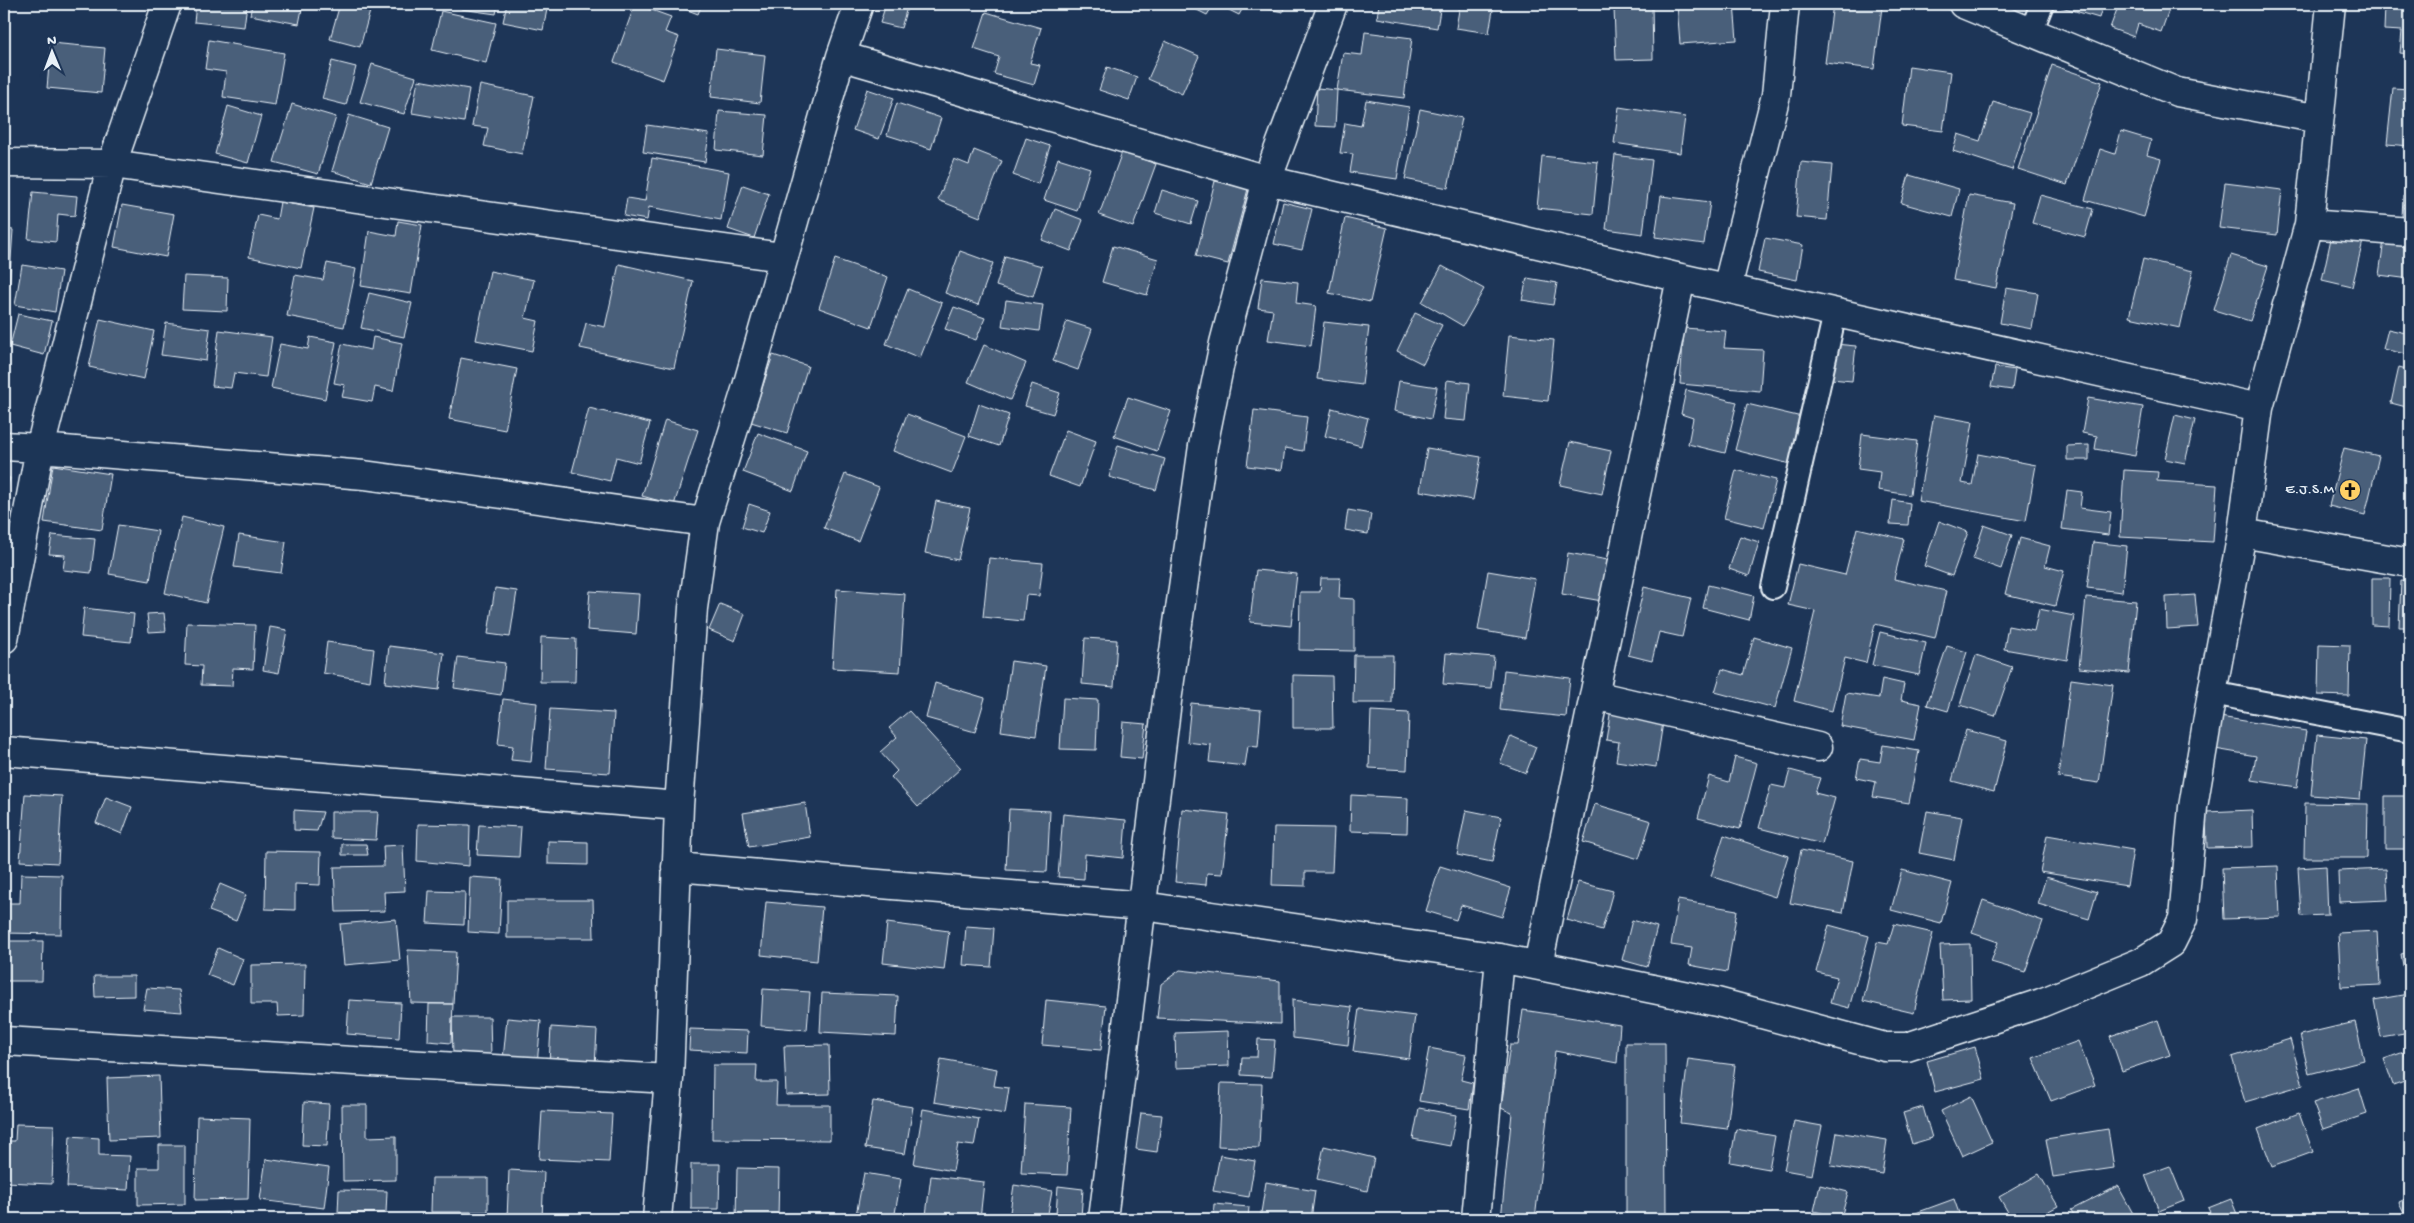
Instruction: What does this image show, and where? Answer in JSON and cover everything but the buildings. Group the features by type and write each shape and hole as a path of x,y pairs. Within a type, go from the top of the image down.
{"street":[{"path":"4,639 40,448 112,164 167,4"},
{"path":"657,1219 668,1079 679,806 693,608 705,522 746,390 782,257 841,56 859,4"},
{"path":"1103,1219 1167,701 1203,446 1224,344 1267,180 1333,4"},
{"path":"1726,288 1776,95 1785,4"},
{"path":"1963,4 2177,92 2319,119"},
{"path":"676,867 1143,906 1500,958 1717,1002 1885,1047 1907,1047 2041,1004 2141,962 2171,943 2184,919 2193,807 2242,533 2259,408 2309,224 2331,4"},
{"path":"841,56 1267,180 1681,278 2259,408"},
{"path":"4,163 112,164 782,257"},
{"path":"2309,224 2410,232"},
{"path":"1538,965 1681,278"},
{"path":"4,446 364,475 705,522"},
{"path":"2242,533 2410,563"},
{"path":"1594,694 1818,747"},
{"path":"4,751 679,806"},
{"path":"1476,1219 1500,958"},
{"path":"4,1041 668,1079"}],"lane":[{"path":"2030,32 2042,4"},
{"path":"1773,587 1835,313"},
{"path":"2212,693 2410,731"}],"place":[{"name":"E.J.S.M","path":"2350,490"}]}
